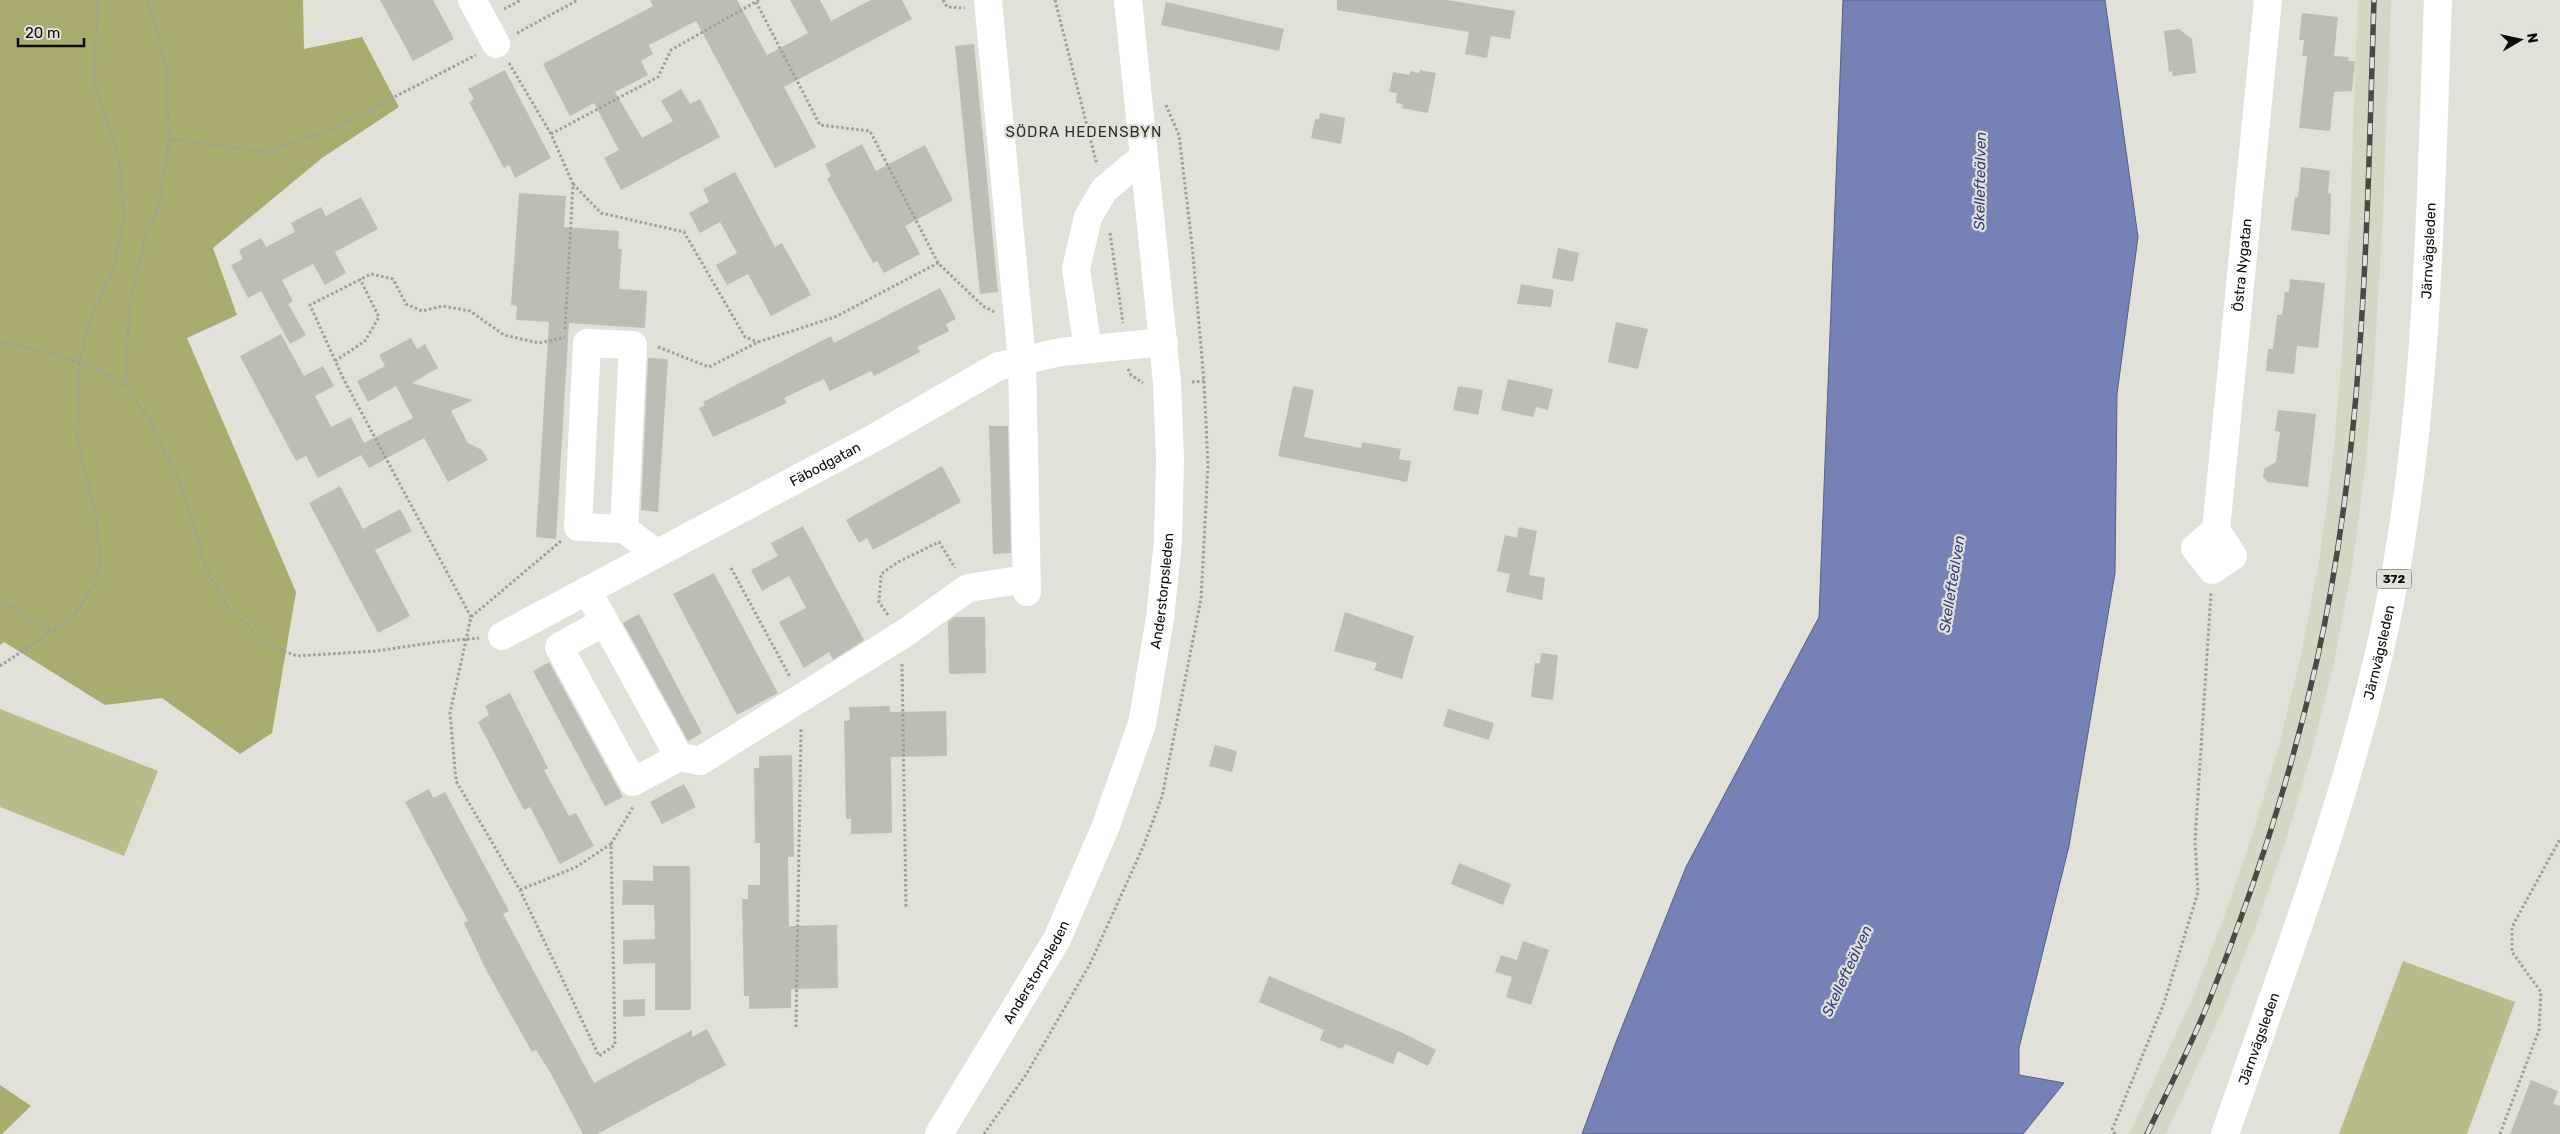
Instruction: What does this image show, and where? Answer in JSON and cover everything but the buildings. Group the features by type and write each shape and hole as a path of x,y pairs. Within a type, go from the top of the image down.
{"main road":[{"path":"472,0 496,44"},
{"path":"604,622 558,647 633,782 678,757 700,761 902,635 968,588 1026,586 1022,362 988,0"},
{"name":"Anderstorpsleden","path":"939,1134 1056,939 1105,828 1142,724 1160,618 1168,541 1170,459 1164,342 1128,0"},
{"name":"Östra Nygatan","path":"2212,570 2234,556 2216,530 2268,0"},
{"name":"Järnvägsleden","path":"2225,1134 2337,809 2359,732 2386,622 2407,504 2420,385 2438,0"},
{"path":"1088,349 1076,269 1088,218 1104,190 1144,156"},
{"path":"624,529 633,345 576,340 578,527 624,529 656,553"},
{"name":"Fäbodgatan","path":"502,636 874,438 999,366 1061,352 1164,342"},
{"path":"587,590 678,757"}],"path":[{"path":"0,666 72,618 94,586 101,562 96,516 77,438 79,362 90,320 114,267 124,219 120,164 94,80 98,0"},
{"path":"126,386 130,307 145,238 159,205 169,139 166,64 148,0"},
{"path":"169,139 268,152 334,128 578,0"},
{"path":"551,134 658,77 671,50 758,1 820,126 870,131 938,263 983,306 1018,325"},
{"path":"496,44 551,134 573,184 601,213 684,232 745,337 758,342"},
{"path":"471,617 335,361 310,305 371,274 392,279 406,304 422,310 443,306 470,311 504,335 539,343 576,340 573,184"},
{"path":"633,345 656,346 709,367 758,342 835,317 938,263"},
{"path":"335,361 365,341 378,317 360,279"},
{"path":"0,341 79,362 100,370 126,386 148,418 180,484 208,573 227,606 267,645 296,656 376,652 502,636"},
{"path":"578,527 471,617 464,640 450,713 456,781 520,890 599,1056 615,1046 611,844"},
{"path":"906,909 902,635 879,602 881,574 898,562 939,542 968,588"},
{"path":"731,568 801,698 796,1027"},
{"path":"2115,1134 2112,1130 2164,1003 2198,892 2195,841 2212,570"},
{"path":"0,602 15,608 50,632"},
{"path":"520,890 576,867 611,844 635,802 633,782"},
{"path":"2500,1134 2539,1030 2541,992 2512,952 2512,927 2560,839"}],"shaded area":[{"path":"2358,0 2391,0 2383,216 2373,383 2365,470 2352,567 2334,662 2311,754 2284,846 2256,926 2223,1010 2166,1134 2129,1134 2193,997 2225,914 2252,836 2279,746 2301,655 2319,561 2332,466 2340,381 2350,214"}],"green space":[{"path":"0,0 303,0 304,49 362,37 399,107 322,158 213,248 237,315 187,338 296,592 272,733 240,754 162,698 105,705 4,642 0,645"},
{"path":"0,709 158,771 124,856 0,807"},
{"path":"2403,961 2515,1002 2467,1134 2339,1134"},
{"path":"0,1085 31,1106 2,1134 0,1134"}],"water":[{"name":"Skellefteälven","path":"1843,0 2105,0 2138,237 2117,394 2115,573 2069,846 2019,1048 2019,1075 2064,1083 2023,1134 1582,1134 1616,1042 1686,867 1819,617"}],"railway":[{"path":"2147,1134 2202,1018 2241,917 2283,790 2317,660 2333,579 2345,497 2354,414 2366,249 2374,0"}],"district":[{"name":"SÖDRA HEDENSBYN","path":"1084,132"}]}
